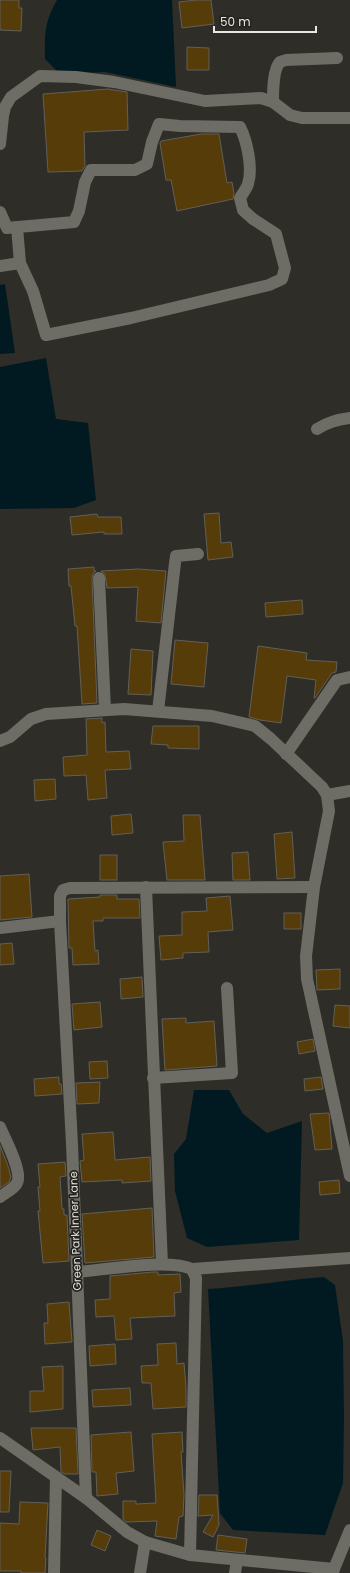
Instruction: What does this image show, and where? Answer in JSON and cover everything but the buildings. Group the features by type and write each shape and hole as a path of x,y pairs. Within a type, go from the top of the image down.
{"street":[{"path":"273,102 274,80 280,63 286,60 337,58"},
{"path":"0,144 5,107 11,97 40,76 76,77 114,82 205,101 261,98 273,102 290,115 302,118 350,118"},
{"path":"0,212 7,228 17,227 74,222 79,211 85,182 91,170 135,170 147,164 152,142 159,124 180,126 240,127 245,138 249,166 248,184 240,198 243,210 253,219 276,234 286,268 282,279 269,285 131,318 46,334 33,291 20,263 17,227"},
{"path":"0,266 20,263"},
{"path":"317,429 331,422 350,418"},
{"path":"158,711 176,556 198,554"},
{"path":"99,578 105,710"},
{"path":"286,754 337,680 350,677"},
{"path":"0,741 10,737 31,719 46,714 124,709 212,716 255,726 322,787 327,795 329,811 314,887 306,956 307,979 349,1171"},
{"path":"327,795 350,791"},
{"path":"162,1264 146,887 314,887"},
{"name":"Green Park Inner Lane","path":"86,1498 60,896 64,890 70,888 146,887"},
{"path":"0,928 60,921"},
{"path":"154,1078 232,1073 227,988"},
{"path":"0,1127 16,1166 18,1179 16,1185 0,1197"},
{"path":"77,1272 162,1264 186,1266 192,1269 350,1258"},
{"path":"190,1555 196,1278 192,1269"},
{"path":"0,1438 86,1498 127,1532 145,1542 190,1555 334,1571 350,1530"},
{"path":"54,1573 56,1477"},
{"path":"140,1573 145,1542"},
{"path":"235,1573 237,1560"}],"water":[{"path":"57,0 172,0 176,87 105,72 60,74 45,59 47,22"},
{"path":"5,284 15,353 0,354 0,285"},
{"path":"46,358 56,419 88,423 96,500 74,508 0,509 0,367"},
{"path":"194,1090 229,1090 243,1114 267,1133 302,1121 299,1240 207,1247 187,1238 175,1191 174,1154 186,1139"},
{"path":"324,1277 335,1285 343,1341 344,1418 343,1483 325,1535 233,1530 220,1513 208,1289"}]}
